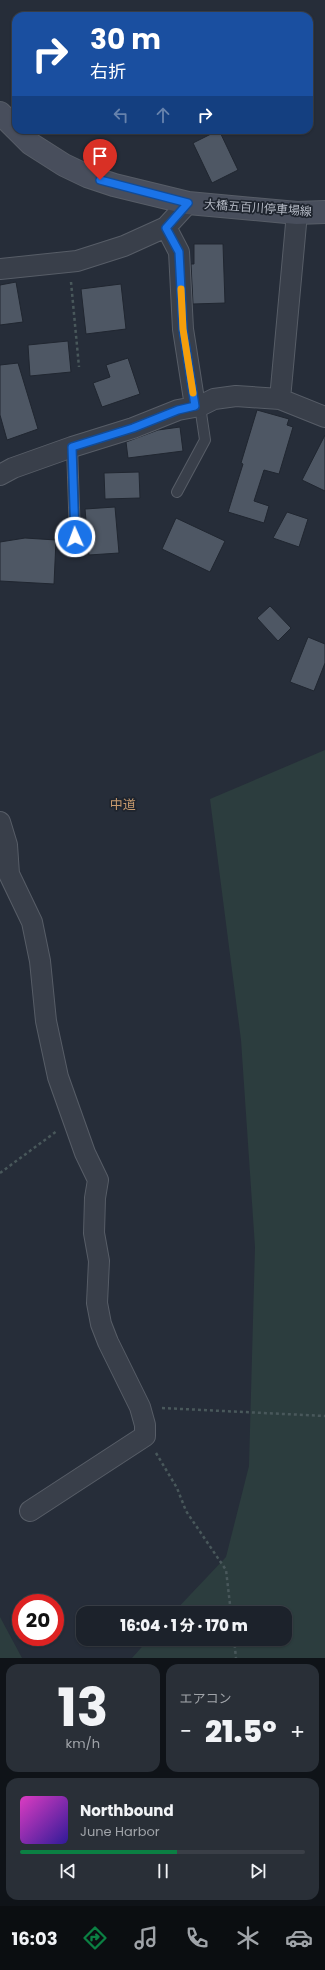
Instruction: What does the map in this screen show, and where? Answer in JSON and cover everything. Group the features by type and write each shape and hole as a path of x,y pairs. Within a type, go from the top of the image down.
{"main road":[{"name":"大橋五百川停車場線","path":"0,113 12,126"},
{"name":"大橋五百川停車場線","path":"20,134 31,144 46,154 86,176 114,185 188,203 297,213 325,212"}],"street":[{"path":"0,269 69,262 124,246 166,228 188,203"},
{"path":"280,399 297,213"},
{"path":"166,228 179,252 183,329 198,406"},
{"path":"0,474 72,447 133,428 178,410 198,406 214,399 236,396 280,399 325,418"},
{"path":"0,822 7,845 5,880 32,922 40,961 46,1021 58,1077 85,1153 98,1180 95,1198 94,1232 99,1261 97,1303 101,1324 108,1342 140,1407 145,1425 145,1436 30,1510"}],"lane":[{"path":"177,492 205,440 198,406"},
{"path":"72,447 75,537"}],"path":[{"path":"69,262 80,367"},
{"path":"0,1173 73,1119"},
{"path":"140,1407 325,1416"},
{"path":"145,1436 177,1488 186,1511 226,1570 230,1606"},
{"path":"235,1646 236,1658"}],"shaded area":[{"path":"325,750 325,1658 132,1658 143,1646 292,1646 292,1606 180,1606 226,1557 249,1466 255,1247 241,1040 210,799"},
{"path":"0,1617 12,1639 12,1646 16,1646 22,1658 0,1658"}],"building":[{"path":"211,134 221,134 238,170 212,183 193,143"},
{"path":"194,244 223,244 225,303 193,304 191,264 194,264"},
{"path":"16,282 23,322 0,325 0,285"},
{"path":"121,284 126,329 86,334 81,289"},
{"path":"68,341 71,372 30,376 28,345"},
{"path":"128,358 140,394 102,407 93,383 110,377 106,365"},
{"path":"18,363 38,429 7,440 0,415 0,365"},
{"path":"257,410 289,419 287,425 293,427 279,474 264,470 254,501 269,506 264,523 228,512 243,464 241,463"},
{"path":"180,427 183,451 128,458 126,442 158,430"},
{"path":"325,435 325,491 302,480"},
{"path":"139,472 140,498 105,499 104,473"},
{"path":"115,507 119,553 89,555 85,509"},
{"path":"287,512 308,519 299,547 273,538"},
{"path":"176,518 225,541 210,572 162,549"},
{"path":"25,538 56,540 54,584 0,581 0,542"},
{"path":"270,606 291,628 278,641 257,618"},
{"path":"308,637 325,644 325,663 314,691 290,682"}],"slow traffic":[{"path":"181,289 183,329 193,393"}],"district":[{"name":"中道","path":"123,804"}],"route":[{"path":"75,537 72,447 133,428 178,410 195,406 183,329 179,252 166,228 188,203 114,185 100,180"}]}
